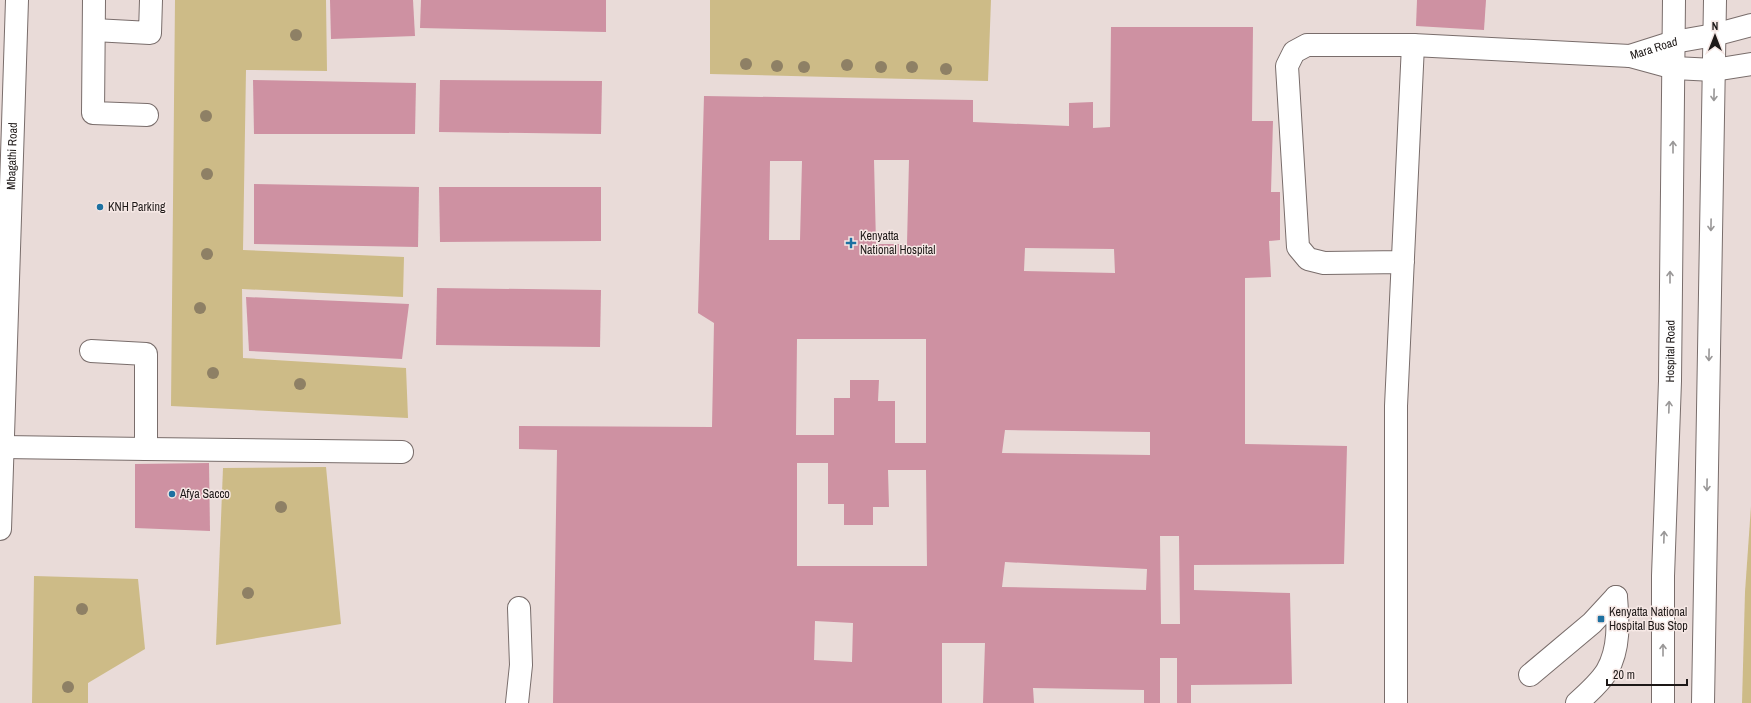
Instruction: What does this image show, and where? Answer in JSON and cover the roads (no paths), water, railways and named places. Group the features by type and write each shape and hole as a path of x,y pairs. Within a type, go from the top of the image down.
{"street":[{"name":"Mbagathi Road","path":"0,529 3,447 6,176 17,0"},
{"path":"94,0 93,113 147,115"},
{"path":"94,30 150,33 151,0"},
{"name":"Hospital Road","path":"1663,703 1663,576 1670,381 1674,0"},
{"path":"1703,703 1715,0"},
{"name":"Mara Road","path":"1630,56 1674,42 1714,35 1751,25"},
{"path":"1403,262 1324,263 1308,260 1298,247 1287,66 1294,52 1308,44 1413,44 1630,56"},
{"path":"1396,703 1396,406 1413,44"},
{"name":"Mara Road","path":"1630,56 1674,68 1714,70 1751,64"},
{"path":"91,351 146,354 146,449"},
{"path":"3,447 402,452"},
{"path":"1530,675 1592,623 1616,597 1618,621 1616,645 1607,671 1577,703"},
{"path":"517,703 521,665 519,608"}],"place":[{"name":"KNH Parking","path":"100,207"},
{"name":"Kenyatta National Hospital","path":"851,243"},
{"name":"Afya Sacco","path":"172,494"},
{"name":"Kenyatta National Hospital Bus Stop","path":"1601,619"}]}
